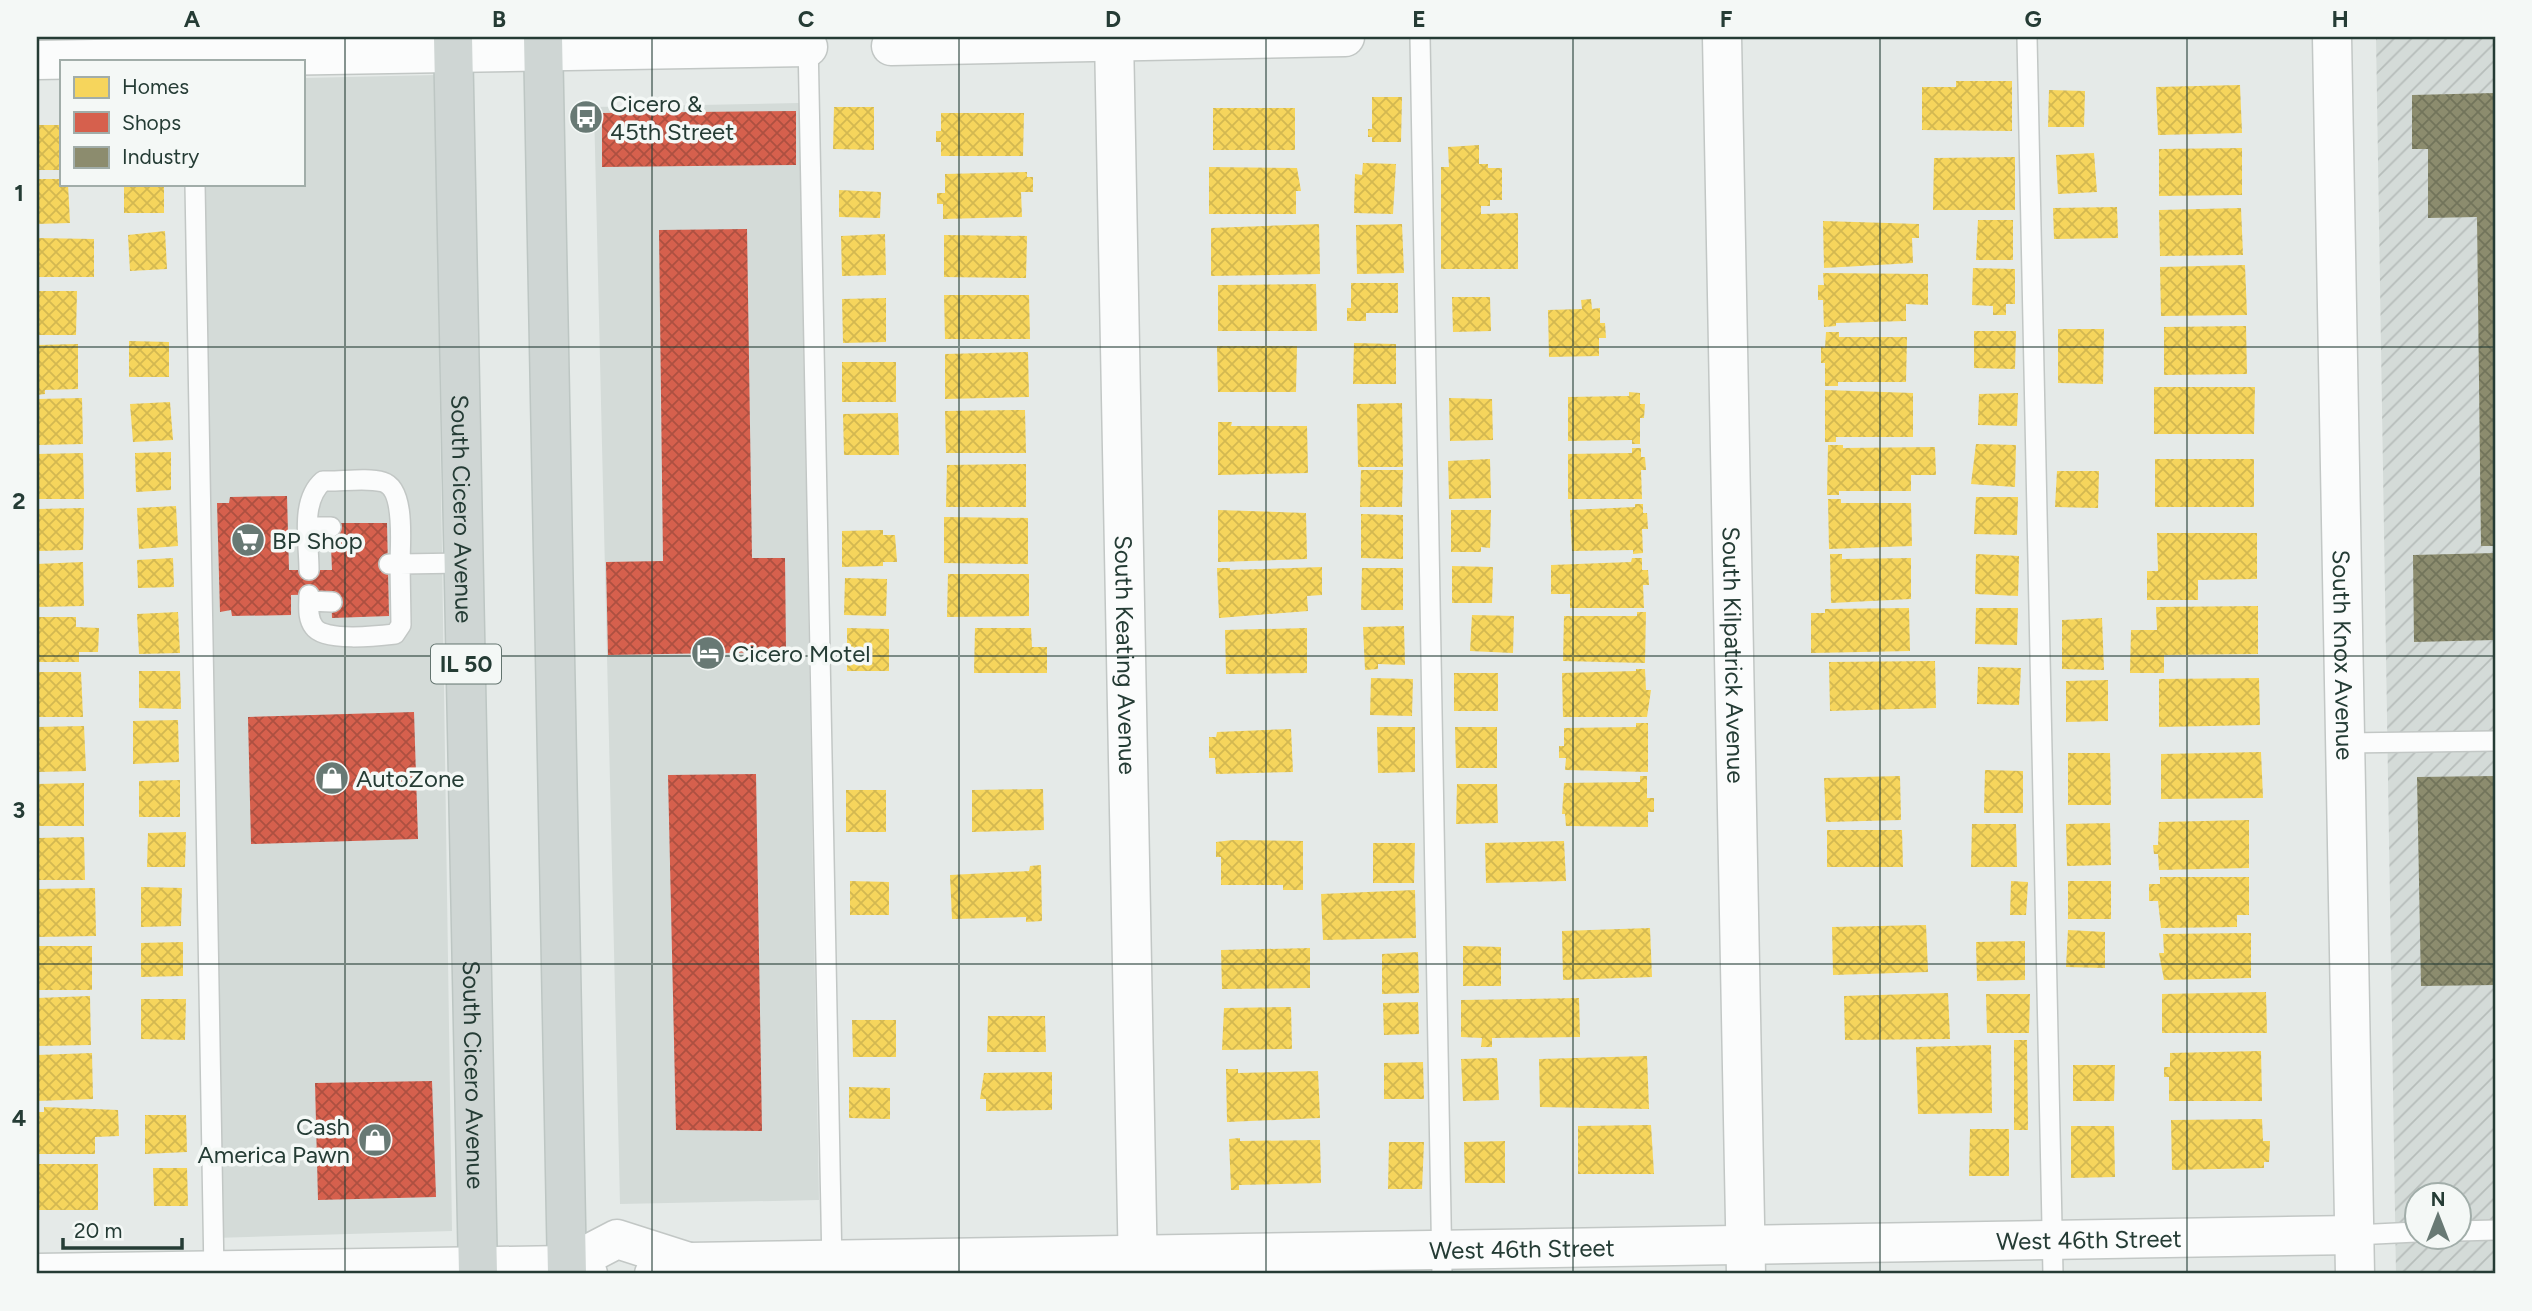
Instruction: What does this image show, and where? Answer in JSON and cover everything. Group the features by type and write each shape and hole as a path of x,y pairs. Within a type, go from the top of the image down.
{"main road":[{"path":"544,44 574,1271"},
{"name":"South Cicero Avenue","path":"453,45 478,1270"}],"street":[{"path":"891,46 1114,39 1345,37"},
{"name":"South Kilpatrick Avenue","path":"1722,37 1745,1259"},
{"name":"South Knox Avenue","path":"2332,37 2355,1274"},
{"name":"South Keating Avenue","path":"1114,39 1138,1264"},
{"path":"37,60 193,59 453,45 808,42"},
{"name":"West 46th Street","path":"37,1273 574,1271 617,1239 672,1268 2053,1257 2355,1235"}],"lane":[{"path":"1420,37 1442,1262"},
{"path":"2027,37 2053,1257"},
{"path":"808,42 832,1267"},
{"path":"195,186 214,1272"},
{"path":"309,570 311,491 323,481 384,482 393,489 399,504 393,526 395,602 401,625 395,634 328,636 316,631 309,620 309,598 331,602"},
{"path":"308,527 331,527"},
{"path":"394,564 464,563"},
{"path":"2345,743 2495,741"},
{"path":"2472,1231 2495,1230"},
{"path":"2355,1235 2402,1233"}],"shaded area":[{"path":"2376,37 2495,37 2495,1274 2396,1274"},
{"path":"435,75 452,1231 214,1238 195,186 304,186 304,78"},
{"name":"Cicero Motel","path":"799,103 819,1200 620,1204 594,107"}],"building: Homes":[{"path":"1956,81 2012,81 2012,131 1922,130 1922,87 1956,87"},
{"path":"2240,85 2242,133 2158,135 2156,87"},
{"path":"2049,90 2085,91 2084,127 2048,127"},
{"path":"1372,97 1402,97 1401,142 1372,142 1372,137 1368,137 1368,129 1372,129"},
{"path":"834,107 874,107 874,150 833,149"},
{"path":"1213,108 1295,108 1295,150 1213,150"},
{"path":"941,113 1024,113 1023,156 941,156 941,142 936,142 936,131 941,131"},
{"path":"37,125 60,125 60,170 37,170"},
{"path":"1479,145 1479,164 1488,164 1488,168 1502,168 1502,200 1490,200 1490,206 1481,206 1481,214 1518,213 1518,269 1441,269 1441,167 1449,167 1448,147"},
{"path":"2242,148 2242,195 2159,196 2159,149"},
{"path":"2094,153 2097,192 2058,194 2056,155"},
{"path":"2015,157 2015,210 1933,210 1934,158"},
{"path":"1363,163 1396,164 1393,214 1354,213 1355,174 1362,175"},
{"path":"1209,167 1297,168 1301,191 1296,191 1296,214 1209,214"},
{"path":"1027,172 1027,177 1033,177 1033,192 1021,192 1022,217 943,219 943,204 937,204 937,193 945,193 945,174"},
{"path":"37,179 60,179 60,186 68,186 70,223 37,224"},
{"path":"124,186 164,186 164,213 124,213"},
{"path":"839,190 881,192 880,218 839,217"},
{"path":"2117,207 2118,238 2054,239 2053,208"},
{"path":"2241,208 2243,255 2160,256 2159,210"},
{"path":"1978,220 2013,220 2013,260 1976,260"},
{"path":"1823,221 1919,224 1919,238 1912,238 1913,263 1824,268"},
{"path":"1319,224 1320,274 1211,276 1211,228"},
{"path":"1402,224 1404,273 1357,274 1356,225"},
{"path":"165,231 167,269 130,271 128,235"},
{"path":"885,234 886,275 842,276 841,236"},
{"path":"944,235 1027,236 1026,278 944,277"},
{"path":"37,238 94,239 94,277 37,277"},
{"path":"2245,265 2247,315 2161,316 2160,267"},
{"path":"1973,268 2015,269 2015,304 2006,304 2006,315 1993,315 1993,306 1972,305"},
{"path":"1823,273 1928,274 1928,305 1906,304 1906,321 1836,323 1836,326 1824,327 1823,300 1818,300 1818,285 1824,285"},
{"path":"1351,283 1398,283 1398,313 1366,313 1366,321 1347,321 1347,308 1351,308"},
{"path":"1316,284 1317,331 1218,331 1218,285"},
{"path":"37,291 77,291 76,335 37,335"},
{"path":"944,295 1029,295 1030,339 945,339"},
{"path":"1452,297 1490,297 1491,331 1453,332"},
{"path":"886,298 886,342 843,343 842,299"},
{"path":"1591,299 1592,309 1600,308 1600,323 1605,323 1606,338 1599,338 1599,356 1549,357 1548,310 1582,309 1581,300"},
{"path":"2246,326 2247,374 2164,375 2164,327"},
{"path":"2058,329 2104,329 2103,384 2058,383"},
{"path":"1974,331 2016,331 2015,369 1974,368"},
{"path":"1826,332 1839,332 1839,337 1907,337 1906,382 1838,382 1838,386 1825,386 1825,363 1821,363 1821,347 1825,348"},
{"path":"129,341 169,342 169,377 129,377"},
{"path":"1354,343 1396,344 1396,384 1353,384"},
{"path":"78,344 78,389 45,390 45,394 37,395 37,345"},
{"path":"1217,346 1297,346 1296,392 1218,392"},
{"path":"1028,352 1029,397 945,399 945,354"},
{"path":"842,362 896,362 896,402 842,402"},
{"path":"2154,387 2255,387 2254,434 2154,434"},
{"path":"1825,390 1913,393 1913,437 1836,437 1836,442 1825,442"},
{"path":"1629,392 1640,393 1640,404 1645,404 1644,418 1640,418 1640,444 1632,444 1632,440 1568,441 1568,397 1629,396"},
{"path":"2018,393 2017,426 1978,425 1979,394"},
{"path":"82,398 83,444 37,445 37,399"},
{"path":"1449,398 1492,399 1493,440 1450,441"},
{"path":"170,402 173,440 133,442 130,404"},
{"path":"1402,403 1403,467 1358,467 1357,404"},
{"path":"1025,410 1026,453 946,453 945,411"},
{"path":"898,413 899,455 844,455 843,414"},
{"path":"1218,422 1232,422 1231,426 1307,426 1308,473 1218,475"},
{"path":"1976,444 2016,445 2015,487 1971,484"},
{"path":"1828,445 1843,445 1843,448 1935,447 1936,475 1911,475 1911,491 1839,491 1839,495 1827,495"},
{"path":"1632,448 1641,448 1641,457 1645,457 1646,470 1641,470 1642,499 1568,499 1568,454 1632,453"},
{"path":"171,452 171,490 136,492 135,453"},
{"path":"83,453 84,499 37,499 37,454"},
{"path":"1490,459 1491,498 1449,499 1448,461"},
{"path":"2155,459 2254,459 2254,507 2155,507"},
{"path":"1026,464 1026,507 946,507 947,465"},
{"path":"1361,470 1403,470 1402,507 1360,507"},
{"path":"2057,471 2099,471 2098,508 2055,507"},
{"path":"1976,497 2018,497 2017,535 1974,534"},
{"path":"1828,499 1841,499 1841,503 1911,503 1912,546 1829,549"},
{"path":"1635,504 1643,504 1643,513 1647,513 1648,529 1642,529 1643,553 1633,554 1633,550 1572,551 1570,510 1635,507"},
{"path":"176,506 178,546 139,549 137,508"},
{"path":"84,508 83,550 37,551 37,509"},
{"path":"1218,510 1306,513 1307,559 1218,562"},
{"path":"1451,510 1491,510 1490,548 1481,547 1481,552 1451,552"},
{"path":"1361,514 1403,515 1403,559 1361,558"},
{"path":"944,517 1028,518 1028,564 944,563"},
{"path":"883,530 883,535 895,535 897,562 883,562 883,566 842,567 842,531"},
{"path":"2157,533 2257,533 2257,579 2198,580 2198,600 2147,600 2147,571 2158,571"},
{"path":"1830,554 1842,554 1842,559 1911,558 1911,599 1831,603"},
{"path":"1976,554 2019,556 2018,596 1975,594"},
{"path":"173,558 174,587 138,588 137,560"},
{"path":"1632,558 1642,558 1642,570 1648,570 1649,585 1643,585 1644,608 1570,608 1570,594 1551,594 1551,565 1631,562"},
{"path":"83,562 84,606 37,607 37,564"},
{"path":"1452,566 1493,567 1492,603 1452,603"},
{"path":"1322,567 1322,595 1307,596 1308,611 1219,618 1217,568 1230,570"},
{"path":"1362,568 1403,568 1403,610 1361,610"},
{"path":"948,574 1029,574 1029,616 947,617"},
{"path":"845,578 887,579 886,616 844,615"},
{"path":"2258,606 2258,654 2164,655 2164,673 2130,673 2131,630 2157,630 2156,607"},
{"path":"1909,608 1910,651 1811,653 1811,613 1825,613 1825,609"},
{"path":"1976,608 2018,608 2017,645 1975,644"},
{"path":"178,612 180,653 139,654 137,614"},
{"path":"1637,612 1646,612 1645,663 1563,661 1564,616 1637,616"},
{"path":"1472,615 1514,616 1513,653 1470,651"},
{"path":"37,617 76,617 76,627 99,628 98,652 79,652 79,662 37,662"},
{"path":"2102,618 2104,670 2062,669 2062,620"},
{"path":"1404,626 1405,665 1378,664 1378,669 1365,670 1363,627"},
{"path":"847,628 889,629 889,671 847,671"},
{"path":"975,628 1031,628 1032,647 1047,647 1047,673 974,673"},
{"path":"1307,628 1307,673 1226,674 1225,630"},
{"path":"1935,661 1936,708 1830,711 1829,662"},
{"path":"1978,667 2021,668 2019,705 1977,704"},
{"path":"1645,669 1646,690 1651,690 1647,717 1563,717 1562,673"},
{"path":"139,671 180,671 181,709 139,708"},
{"path":"37,672 81,672 83,717 37,717"},
{"path":"1454,673 1498,673 1498,711 1454,711"},
{"path":"1371,678 1413,679 1412,716 1370,715"},
{"path":"2259,678 2260,725 2159,727 2159,679"},
{"path":"2108,680 2108,721 2066,722 2066,681"},
{"path":"178,720 179,762 133,764 133,721"},
{"path":"1636,723 1648,723 1648,772 1565,770 1566,758 1559,758 1559,746 1564,746 1564,728 1636,727"},
{"path":"84,726 86,771 37,772 37,727"},
{"path":"1377,727 1415,727 1415,772 1378,773"},
{"path":"1455,727 1497,727 1497,768 1456,768"},
{"path":"1291,729 1293,772 1216,774 1215,758 1209,758 1209,737 1216,737 1217,732"},
{"path":"2261,752 2263,798 2161,799 2161,754"},
{"path":"2068,753 2110,753 2111,805 2068,805"},
{"path":"1985,770 2023,771 2023,813 1984,813"},
{"path":"1640,776 1647,776 1647,798 1654,798 1654,812 1648,812 1648,827 1566,826 1565,814 1562,814 1564,783 1640,782"},
{"path":"1900,776 1901,820 1826,822 1824,778"},
{"path":"180,780 180,817 139,817 139,781"},
{"path":"84,783 84,826 37,826 37,784"},
{"path":"1457,784 1497,784 1498,823 1456,824"},
{"path":"1043,789 1044,830 972,832 972,790"},
{"path":"846,790 886,790 886,832 846,832"},
{"path":"2249,820 2249,868 2159,870 2158,854 2154,854 2153,845 2158,845 2159,822"},
{"path":"2110,823 2111,865 2067,866 2066,824"},
{"path":"1972,824 2016,824 2017,867 1971,867"},
{"path":"1827,830 1902,830 1903,867 1827,867"},
{"path":"186,832 185,867 147,867 148,833"},
{"path":"84,837 85,880 37,880 37,838"},
{"path":"1303,841 1303,890 1283,890 1283,885 1221,885 1221,857 1216,857 1216,842"},
{"path":"1564,841 1566,881 1486,883 1485,843"},
{"path":"1373,843 1415,843 1414,883 1373,883"},
{"path":"1041,865 1042,921 1026,922 1026,917 952,919 950,875 1029,871 1030,866"},
{"path":"2160,877 2249,877 2249,915 2237,915 2237,927 2161,928 2158,901 2149,901 2149,884 2160,884"},
{"path":"850,881 889,882 889,915 850,915"},
{"path":"2011,881 2028,882 2026,915 2010,915"},
{"path":"2068,881 2111,881 2111,919 2068,919"},
{"path":"141,887 182,888 181,926 141,927"},
{"path":"95,888 96,936 37,937 37,889"},
{"path":"1415,890 1416,938 1323,940 1321,894"},
{"path":"1926,925 1928,972 1833,975 1832,927"},
{"path":"1650,928 1652,977 1563,980 1562,931"},
{"path":"2068,930 2105,932 2105,968 2066,967"},
{"path":"2251,933 2251,978 2164,980 2159,953 2164,953 2163,934"},
{"path":"2025,941 2025,980 1977,981 1976,942"},
{"path":"183,942 183,976 141,977 141,943"},
{"path":"37,946 92,946 92,990 37,990"},
{"path":"1463,946 1501,947 1501,986 1463,986"},
{"path":"1310,948 1310,988 1222,989 1221,950"},
{"path":"1418,952 1419,993 1382,994 1382,954"},
{"path":"2266,992 2267,1033 2162,1033 2162,994"},
{"path":"1948,993 1950,1039 1845,1040 1844,996"},
{"path":"1986,994 2030,994 2029,1033 1987,1033"},
{"path":"90,996 91,1045 37,1046 37,998"},
{"path":"1579,998 1580,1037 1492,1038 1492,1047 1481,1047 1482,1038 1461,1037 1461,1000"},
{"path":"141,999 186,999 185,1040 141,1039"},
{"path":"1418,1002 1419,1034 1384,1035 1383,1003"},
{"path":"1291,1007 1292,1049 1222,1050 1224,1008"},
{"path":"988,1016 1045,1016 1046,1052 987,1052"},
{"path":"852,1020 896,1020 896,1057 853,1057"},
{"path":"2014,1040 2027,1040 2028,1130 2014,1130"},
{"path":"1991,1045 1992,1113 1918,1114 1916,1047"},
{"path":"2261,1051 2262,1101 2169,1101 2169,1077 2164,1077 2164,1067 2170,1067 2170,1053"},
{"path":"92,1053 93,1099 37,1101 37,1055"},
{"path":"1647,1056 1649,1109 1540,1107 1539,1059"},
{"path":"1497,1058 1499,1100 1463,1101 1461,1059"},
{"path":"1423,1062 1424,1099 1384,1099 1384,1063"},
{"path":"2073,1065 2115,1065 2114,1101 2073,1101"},
{"path":"1226,1069 1238,1069 1238,1073 1318,1071 1320,1118 1227,1122"},
{"path":"1052,1072 1052,1110 986,1111 986,1099 980,1099 984,1073"},
{"path":"849,1087 890,1088 890,1119 849,1118"},
{"path":"44,1107 118,1110 119,1136 95,1137 95,1154 37,1154 37,1112 44,1112"},
{"path":"145,1115 186,1115 187,1152 145,1154"},
{"path":"2262,1119 2263,1141 2270,1141 2269,1162 2264,1162 2264,1168 2172,1170 2171,1120"},
{"path":"1651,1125 1654,1174 1578,1174 1578,1126"},
{"path":"2071,1126 2114,1126 2115,1177 2071,1178"},
{"path":"1970,1129 2009,1129 2009,1176 1969,1176"},
{"path":"1240,1138 1240,1141 1320,1140 1321,1183 1239,1185 1239,1190 1231,1190 1229,1139"},
{"path":"1505,1141 1505,1183 1465,1183 1464,1142"},
{"path":"1389,1142 1424,1142 1422,1189 1388,1189"},
{"path":"37,1164 98,1164 98,1210 37,1210"},
{"path":"153,1168 187,1168 188,1206 154,1206"}],"building: Shops":[{"path":"796,111 796,165 602,167 602,113"},
{"path":"747,229 752,558 785,558 786,652 608,655 606,562 663,561 659,230"},
{"path":"287,496 289,570 332,570 330,523 387,523 389,616 332,618 331,594 291,595 291,615 232,616 231,610 220,612 217,503 229,503 230,497"},
{"name":"AutoZone","path":"414,712 418,839 251,844 248,717"},
{"path":"756,774 762,1131 676,1130 668,775"},
{"name":"Cash America Pawn","path":"432,1081 436,1197 318,1200 315,1083"}],"building: Industry":[{"path":"2495,93 2495,546 2481,546 2477,217 2428,218 2428,149 2412,149 2412,95"},
{"path":"2495,553 2495,640 2414,642 2413,555"},
{"path":"2495,776 2495,985 2421,986 2417,777"}],"place":[{"name":"Cicero & 45th Street","path":"586,117"},
{"name":"BP Shop","path":"248,540"},
{"name":"Cicero Motel","path":"708,653"},
{"name":"AutoZone","path":"332,778"},
{"name":"Cash America Pawn","path":"375,1140"}]}
